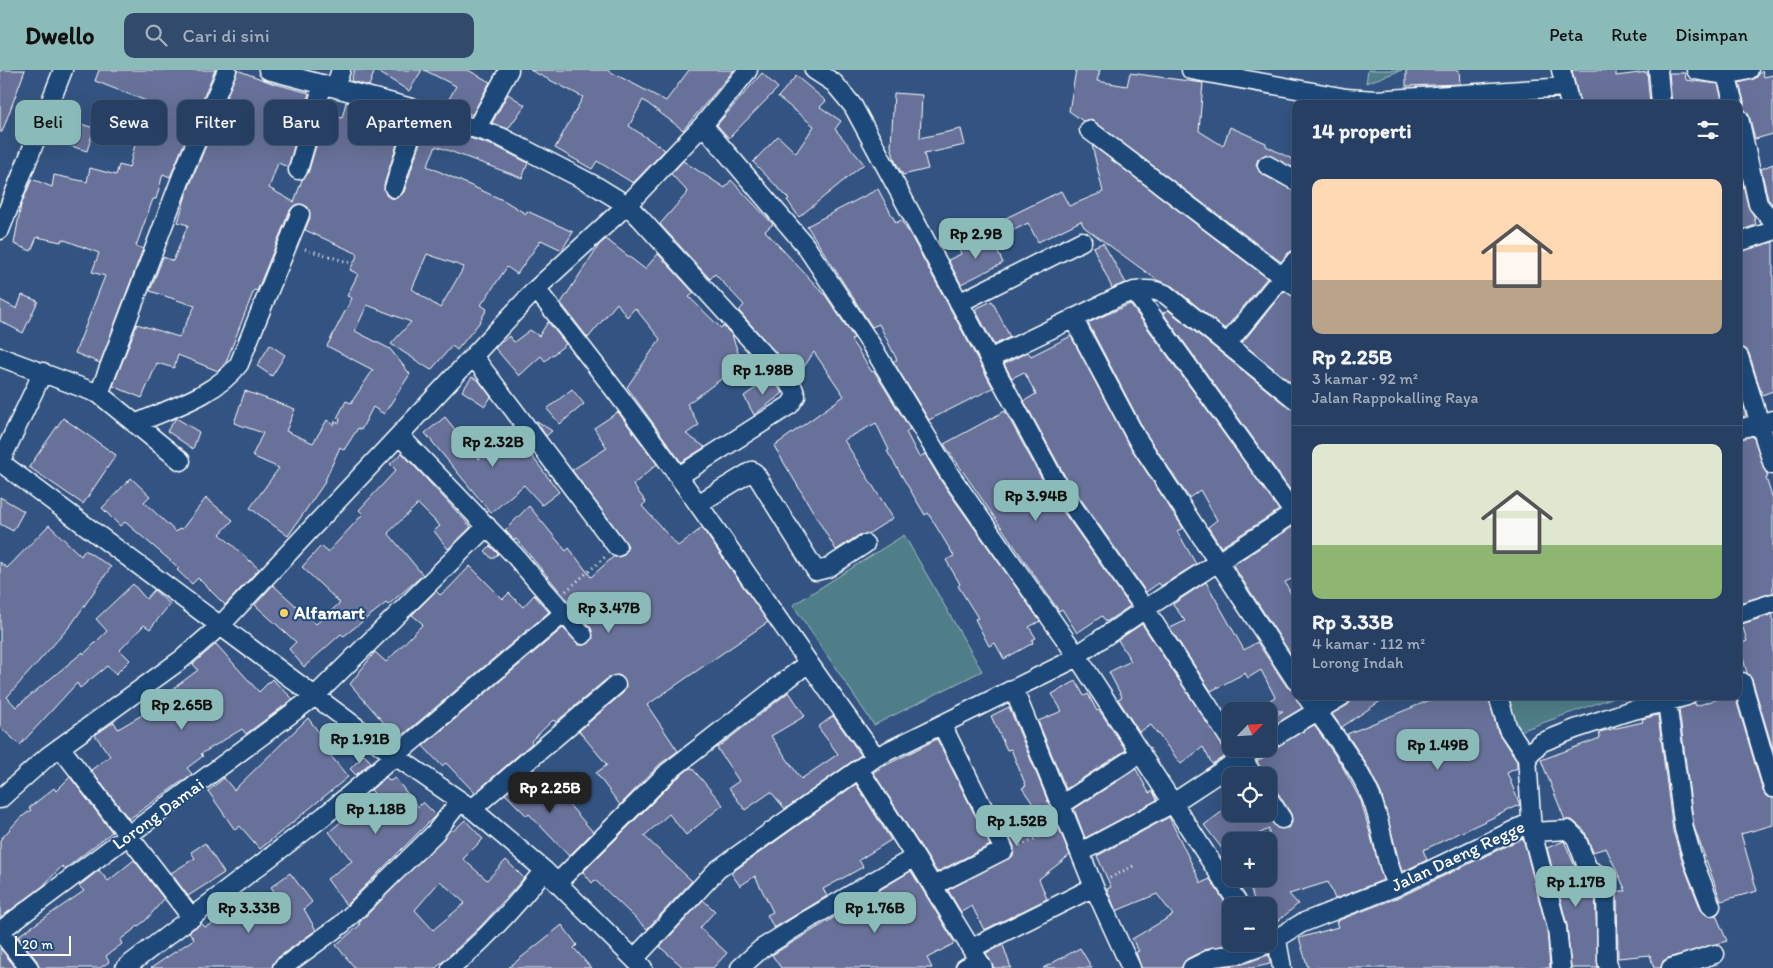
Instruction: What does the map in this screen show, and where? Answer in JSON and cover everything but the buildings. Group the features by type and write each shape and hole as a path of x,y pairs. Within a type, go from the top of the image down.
{"street":[{"path":"0,230 63,70"},
{"path":"99,394 186,168 227,70"},
{"path":"268,70 382,100"},
{"path":"298,170 329,86 341,70"},
{"path":"476,129 509,70"},
{"path":"0,799 60,746 182,659 220,626 536,289 627,205 703,125 748,70"},
{"path":"814,70 834,83 853,106 1065,497 1145,609 1222,727"},
{"path":"1191,70 1346,98 1369,100 1566,87"},
{"path":"1658,70 1661,100"},
{"path":"1696,70 1726,75 1749,70"},
{"path":"1726,75 1733,100"},
{"path":"703,125 805,245 870,343 950,475 1077,656 1234,897"},
{"path":"470,127 528,150 627,205 793,388 796,396 790,405 679,476"},
{"path":"1089,130 1290,282 1227,344"},
{"path":"1742,132 1758,204 1773,222"},
{"path":"394,188 408,145"},
{"path":"1267,165 1292,178"},
{"path":"135,424 209,390 231,374 239,364 300,214"},
{"path":"1742,241 1773,231"},
{"path":"960,303 1082,241"},
{"path":"536,289 613,387 679,476 807,664 876,758"},
{"path":"989,359 1134,291 1156,290 1165,294 1292,397"},
{"path":"1134,291 1292,508"},
{"path":"1073,318 1136,438 1292,675"},
{"path":"473,356 617,547"},
{"path":"0,357 99,394 181,461"},
{"path":"1742,364 1766,422 1773,466"},
{"path":"43,372 0,462 394,755 466,805 544,870 638,964 717,870 859,769 876,758 1014,690 1077,656 1216,562 1292,516"},
{"path":"1742,428 1766,422"},
{"path":"399,436 487,526 583,635"},
{"path":"698,504 752,471 816,571 828,568 865,544"},
{"name":"Lorong Damai","path":"0,931 315,696 487,526"},
{"path":"1742,613 1773,603"},
{"path":"125,968 324,816 559,607"},
{"path":"558,883 668,772 807,664"},
{"path":"282,968 342,924 466,805 616,684"},
{"path":"1742,685 1773,788"},
{"path":"1014,690 1094,887 1131,968"},
{"path":"1278,732 1311,703 1324,700"},
{"path":"1499,700 1508,729 1527,757 1540,743 1626,712 1674,700"},
{"path":"1667,702 1682,815 1694,863 1712,906"},
{"path":"1311,703 1351,760 1371,797 1387,864 1397,886"},
{"path":"933,886 1004,850 942,725"},
{"path":"60,746 192,918"},
{"path":"1060,804 1140,753"},
{"name":"Jalan Daeng Regge","path":"1277,937 1302,923 1397,886 1532,827 1527,757"},
{"path":"1080,852 1173,803 1234,758"},
{"path":"859,769 933,886 975,961 1094,887"},
{"path":"1277,811 1282,819"},
{"path":"1561,968 1557,928 1532,827 1568,830 1576,838 1588,869 1603,877 1606,887 1607,958 1609,968"},
{"path":"740,968 761,949 809,918 915,857"},
{"path":"451,968 518,904 544,870"},
{"path":"0,931 29,968"},
{"name":"Jalan Daeng Regge","path":"1192,968 1214,957 1245,952"},
{"path":"1275,952 1282,968"},
{"path":"1671,968 1715,954"}],"path":[{"path":"288,244 351,263"},
{"path":"559,607 617,547"},
{"path":"1020,846 1068,822"},
{"path":"1094,887 1135,865"}],"green space":[{"path":"1368,70 1402,70 1366,83"},
{"path":"904,535 982,671 874,725 793,605"},
{"path":"1506,700 1606,700 1512,734"}],"place":[{"name":"Alfamart","path":"284,613"}]}
